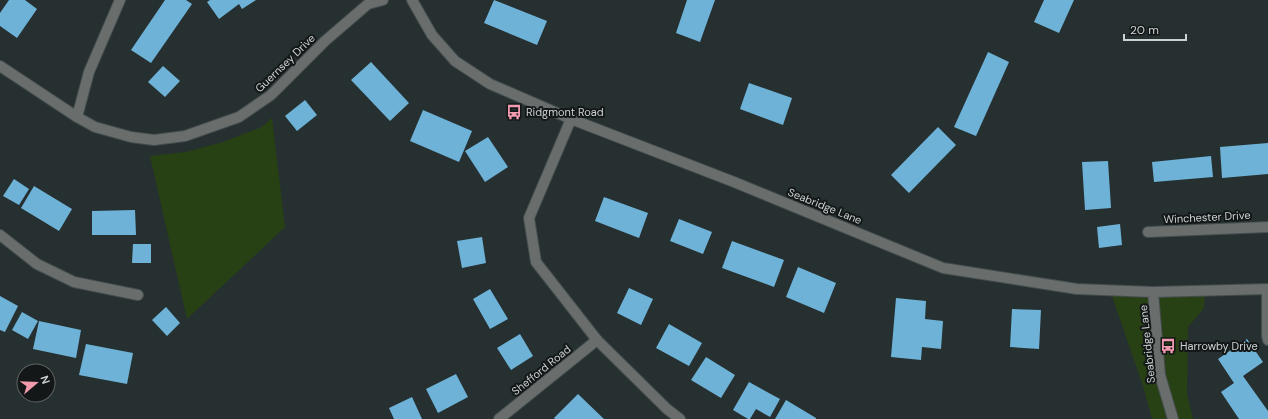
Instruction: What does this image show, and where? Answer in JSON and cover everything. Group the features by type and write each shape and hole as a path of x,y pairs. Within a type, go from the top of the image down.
{"street":[{"path":"77,117 89,72 120,0"},
{"name":"Guernsey Drive","path":"0,66 77,117 95,127 131,137 154,140 185,136 239,117 271,95 325,41 368,4 383,0"},
{"name":"Seabridge Lane","path":"412,0 432,35 455,61 490,84 571,119 734,182 943,268 1077,289 1154,292 1160,375 1173,419"},
{"path":"571,119 529,218 536,262 597,340 667,409 680,419"},
{"name":"Winchester Drive","path":"1148,232 1268,226"},
{"path":"0,235 37,264 74,282 138,295"},
{"path":"1154,292 1268,289 1266,336 1268,340"},
{"name":"Shefford Road","path":"499,419 597,340"}],"green space":[{"path":"272,118 285,227 187,319 150,156 186,152 223,142 262,127"},
{"path":"1110,290 1205,290 1204,308 1188,327 1187,395 1193,419 1152,419 1143,386"}],"building":[{"path":"9,0 25,0 37,9 17,38 0,26 0,13"},
{"path":"165,0 186,0 192,4 151,63 131,50"},
{"path":"210,0 256,0 242,9 239,4 219,19 207,2"},
{"path":"494,0 547,21 537,45 484,23"},
{"path":"687,0 715,0 700,42 676,33"},
{"path":"1044,0 1074,0 1059,33 1034,22"},
{"path":"988,52 1009,62 976,136 954,127"},
{"path":"371,62 409,103 390,121 351,80"},
{"path":"163,66 180,81 165,97 148,82"},
{"path":"749,83 792,98 783,125 740,109"},
{"path":"305,100 317,115 297,131 285,116"},
{"path":"423,110 472,131 459,162 410,141"},
{"path":"938,127 956,145 909,193 891,175"},
{"path":"488,137 508,167 485,182 465,151"},
{"path":"1268,143 1268,174 1222,178 1220,147"},
{"path":"1211,156 1213,177 1154,182 1152,162"},
{"path":"1108,161 1111,208 1085,210 1082,162"},
{"path":"14,179 29,189 19,205 3,196"},
{"path":"34,186 72,209 59,231 21,208"},
{"path":"604,197 648,213 639,238 595,221"},
{"path":"135,210 136,235 92,235 92,211"},
{"path":"679,219 712,232 703,254 670,241"},
{"path":"1120,224 1122,245 1099,248 1097,227"},
{"path":"482,237 486,263 462,268 457,241"},
{"path":"732,241 784,260 774,287 722,268"},
{"path":"133,244 151,244 151,263 132,263"},
{"path":"798,267 836,283 824,313 786,297"},
{"path":"629,288 653,299 641,325 617,313"},
{"path":"490,289 508,319 490,329 473,299"},
{"path":"0,296 18,306 5,332 0,330"},
{"path":"896,298 926,301 925,319 943,321 941,349 922,347 921,360 891,357"},
{"path":"166,307 180,323 167,336 152,320"},
{"path":"1012,309 1041,310 1039,349 1010,347"},
{"path":"22,312 38,321 28,339 12,330"},
{"path":"39,321 81,330 76,358 33,349"},
{"path":"669,324 702,343 689,366 656,348"},
{"path":"520,334 533,356 511,370 497,348"},
{"path":"1247,339 1263,362 1243,376 1268,411 1268,419 1239,419 1221,392 1234,383 1218,359"},
{"path":"86,344 133,353 127,384 79,375"},
{"path":"706,357 735,375 721,398 691,380"},
{"path":"456,374 468,397 438,413 426,389"},
{"path":"749,382 780,399 770,417 756,409 750,419 748,419 733,410"},
{"path":"578,394 604,419 555,419 554,418"},
{"path":"412,397 422,419 394,419 389,408"},
{"path":"786,400 816,418 816,419 775,419"}],"place":[{"name":"Ridgmont Road","path":"514,112"},
{"name":"Harrowby Drive","path":"1168,346"}]}
